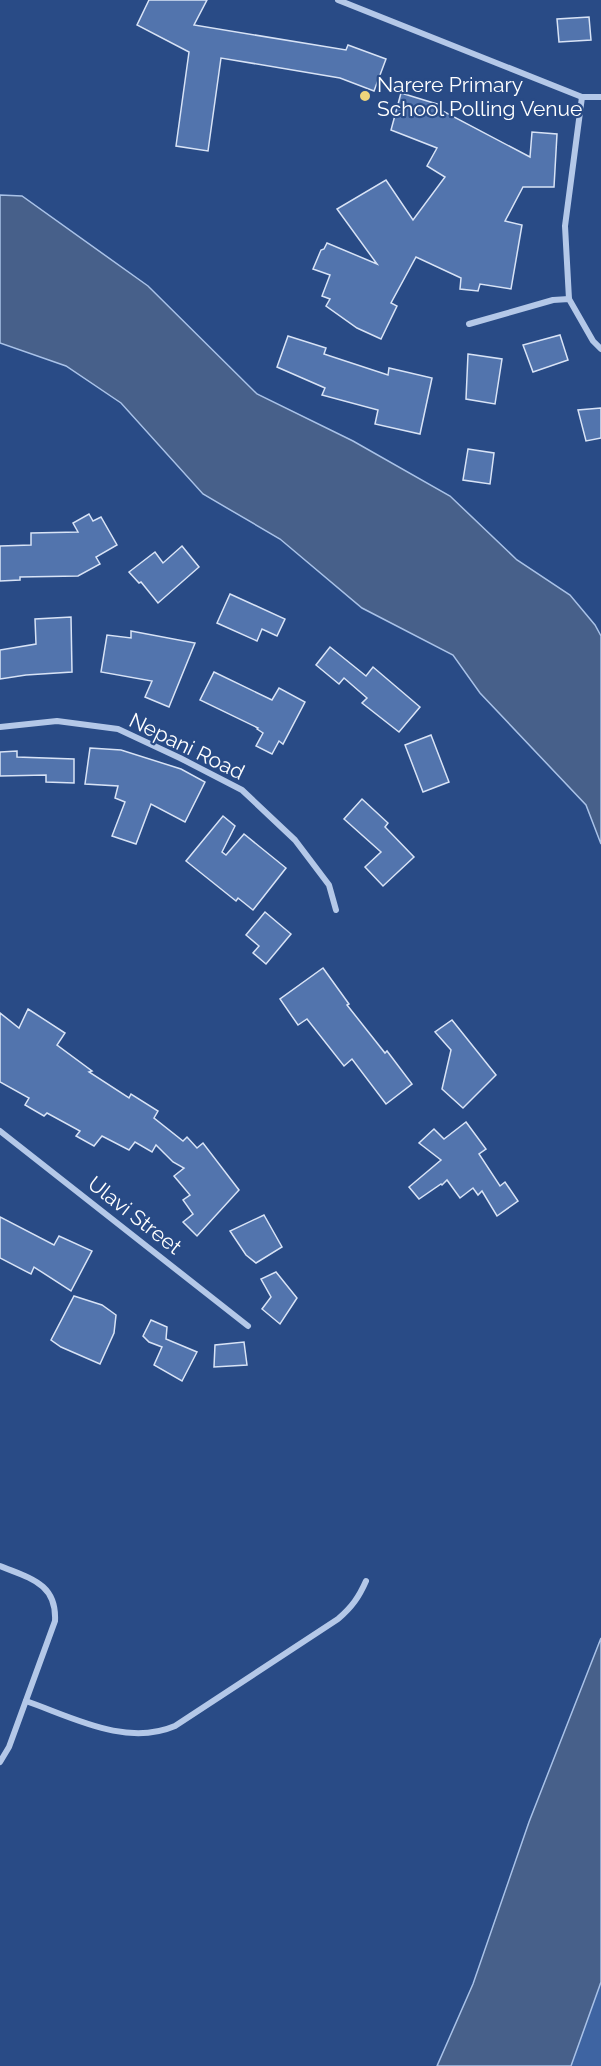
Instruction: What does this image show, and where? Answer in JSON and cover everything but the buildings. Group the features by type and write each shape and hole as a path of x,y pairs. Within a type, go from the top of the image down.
{"street":[{"path":"338,0 582,97 601,97"},
{"path":"582,97 565,225 569,299 593,341 601,349"},
{"path":"470,324 553,300 569,299"},
{"name":"Nepani Road","path":"0,727 57,721 118,729 242,790 295,840 329,885 336,910"},
{"name":"Ulavi Street","path":"0,1131 248,1326"},
{"path":"0,1566 36,1580 42,1585 48,1591 54,1606 55,1621 9,1747 0,1762"},
{"path":"26,1701 115,1731 138,1734 166,1730 338,1619 359,1598 366,1581"}],"shaded area":[{"path":"0,195 22,196 148,286 257,394 353,441 450,496 517,560 570,595 595,625 601,636 601,844 586,805 480,693 453,655 362,608 280,539 203,494 121,403 66,366 0,343"},
{"path":"601,1638 601,1982 571,2066 437,2066 473,1984 529,1822"},
{"path":"601,1982 601,2066 571,2066 599,1986"}],"place":[{"name":"Narere Primary School Polling Venue","path":"365,96"}]}
